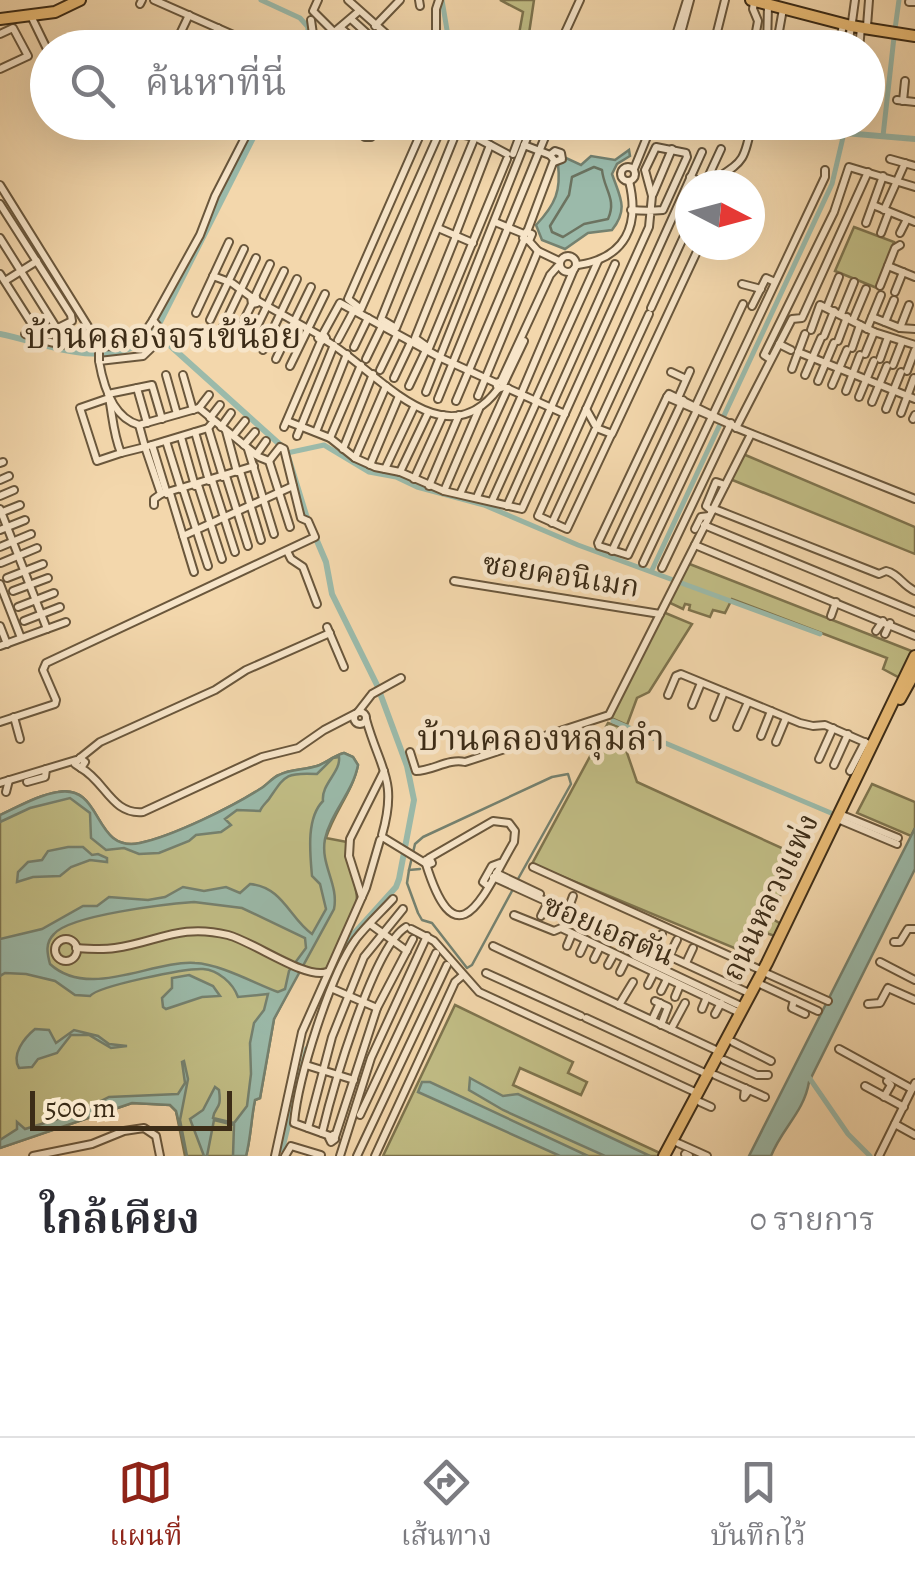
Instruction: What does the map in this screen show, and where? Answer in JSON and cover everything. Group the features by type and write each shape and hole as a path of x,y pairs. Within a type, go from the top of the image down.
{"main road":[{"path":"752,0 879,30"},
{"path":"0,17 54,12 71,1"},
{"path":"0,17 71,1"},
{"path":"885,31 915,36"},
{"name":"ถนนหลวงแพ่ง","path":"668,1156 703,1101 712,1075 762,986 868,744 915,656"},
{"name":"ถนนหลวงแพ่ง","path":"731,1041 745,1005 768,969 915,669"},
{"name":"ถนนหลวงแพ่ง","path":"668,1156 703,1101"}],"street":[{"path":"154,0 222,30"},
{"path":"318,0 313,12 337,30"},
{"path":"348,0 380,30"},
{"path":"339,30 365,0"},
{"path":"375,26 400,0"},
{"path":"564,30 578,0"},
{"path":"717,30 724,0"},
{"path":"752,0 756,30"},
{"path":"855,0 856,30"},
{"path":"851,30 869,0"},
{"path":"680,30 690,1"},
{"path":"437,30 438,2"},
{"path":"768,30 776,4"},
{"path":"776,4 776,30"},
{"path":"31,15 38,30"},
{"path":"191,27 192,16"},
{"path":"183,30 192,16"},
{"path":"351,19 364,30"},
{"path":"311,20 312,30"},
{"path":"853,30 855,25"},
{"path":"0,34 13,28 28,56 1,66"},
{"path":"904,82 900,100 915,102"},
{"path":"25,334 58,345 123,347 144,334 199,237 244,140"},
{"path":"418,140 348,299 351,304 364,308 437,140"},
{"path":"453,140 380,320 396,328 472,140"},
{"path":"481,140 509,156"},
{"path":"490,145 416,335 416,340 429,348 518,140"},
{"path":"426,392 524,140"},
{"path":"438,399 544,140"},
{"path":"495,222 526,237 559,265 598,261 627,236 633,210 627,181 621,175 623,168 634,169 646,140"},
{"path":"733,170 747,151 749,140"},
{"path":"456,402 526,237 552,158 524,145"},
{"path":"566,414 440,358 339,303 286,424 330,438 355,458 400,472 428,486 524,508 650,227 652,211 652,196 646,168 656,147 684,152 688,157 663,210 652,211 633,210"},
{"path":"711,170 721,149"},
{"path":"652,196 672,150"},
{"path":"693,170 702,152"},
{"path":"881,233 898,181 915,156"},
{"path":"890,159 911,165"},
{"path":"770,360 764,354 832,217 850,167 915,187"},
{"path":"662,568 731,425 792,319 802,318 868,172"},
{"path":"866,223 883,176"},
{"path":"643,563 715,416 822,178"},
{"path":"0,185 99,344 113,418 110,426 121,453"},
{"path":"0,204 73,318 58,332"},
{"path":"873,205 911,220 900,234"},
{"path":"388,207 420,224"},
{"path":"675,211 538,516 566,530 693,260"},
{"path":"15,227 0,238 58,332"},
{"path":"438,228 474,244"},
{"path":"196,312 229,242"},
{"path":"872,317 888,266 900,245"},
{"path":"210,320 244,249"},
{"path":"478,396 538,251"},
{"path":"607,254 629,273"},
{"path":"477,496 576,265 607,254"},
{"path":"552,523 675,256"},
{"path":"460,494 502,385 550,282 568,257 576,265"},
{"path":"222,329 256,258"},
{"path":"37,261 2,278 35,329 58,332"},
{"path":"492,501 598,261"},
{"path":"236,336 270,264"},
{"path":"508,506 615,264"},
{"path":"888,266 915,277"},
{"path":"249,344 284,271"},
{"path":"885,322 903,272"},
{"path":"214,276 351,351 414,407 443,416 479,408"},
{"path":"752,306 766,277 775,282"},
{"path":"840,277 863,355 846,391"},
{"path":"263,350 298,279"},
{"path":"832,386 849,349 854,282"},
{"path":"742,284 761,288"},
{"path":"276,359 310,287"},
{"path":"818,381 866,289"},
{"path":"290,366 324,294"},
{"path":"671,372 688,373 598,543 612,552 628,555 743,304"},
{"path":"792,368 795,351 820,305 915,348 886,408"},
{"path":"900,328 909,306"},
{"path":"298,436 336,342 354,310"},
{"path":"630,313 650,311 666,318"},
{"path":"805,375 823,337 850,319 872,317 900,328 915,329"},
{"path":"316,432 368,318"},
{"path":"100,361 144,355 163,336 154,321"},
{"path":"330,438 382,326"},
{"path":"343,449 376,372 397,335"},
{"path":"859,397 888,337"},
{"path":"394,378 412,342"},
{"path":"872,402 902,342"},
{"path":"779,344 911,397"},
{"path":"409,386 426,350"},
{"path":"182,375 196,409 269,461 290,527"},
{"path":"166,376 177,414"},
{"path":"900,413 911,397 914,378"},
{"path":"162,419 152,385 80,408 97,460 195,432 211,422 220,405"},
{"path":"188,396 197,385"},
{"path":"444,491 479,408 502,385"},
{"path":"355,458 386,386"},
{"path":"137,388 148,446 194,572"},
{"path":"742,392 751,396"},
{"path":"109,396 130,423 143,424 196,409 209,395"},
{"path":"370,465 399,396"},
{"path":"674,398 751,434 915,499"},
{"path":"612,552 674,398"},
{"path":"385,469 414,407"},
{"path":"586,409 597,427 611,435"},
{"path":"231,413 224,429 261,540"},
{"path":"400,472 428,413"},
{"path":"428,486 459,415"},
{"path":"414,479 443,416"},
{"path":"233,436 246,420"},
{"path":"211,422 248,546"},
{"path":"195,432 235,552"},
{"path":"246,447 255,432"},
{"path":"751,434 706,507 879,574 894,573 903,585 915,591"},
{"path":"181,436 222,559"},
{"path":"166,441 208,566"},
{"path":"256,455 266,441"},
{"path":"148,446 166,492"},
{"path":"246,447 274,534"},
{"path":"0,722 56,703 42,670 46,663 315,537 308,521 301,518 284,448 280,447 269,461"},
{"path":"729,451 740,457"},
{"path":"159,469 174,464"},
{"path":"154,505 154,499 181,486 197,485 254,466"},
{"path":"0,480 9,476"},
{"path":"410,752 416,771 426,770 458,760 465,762 610,715 712,512 722,484"},
{"path":"183,536 293,486"},
{"path":"0,496 14,490"},
{"path":"20,505 0,512 47,629"},
{"path":"694,528 701,517 712,512"},
{"path":"4,528 26,520"},
{"path":"704,525 915,612"},
{"path":"0,546 31,534"},
{"path":"694,545 915,636"},
{"path":"1,563 37,548"},
{"path":"290,550 303,567 317,604"},
{"path":"21,638 3,581 43,564"},
{"path":"13,591 48,578"},
{"name":"ซอยคอนิเมก","path":"454,581 660,614"},
{"path":"18,607 54,593"},
{"path":"831,616 836,602"},
{"path":"24,621 60,607"},
{"path":"0,626 4,645 66,622"},
{"path":"876,631 886,622"},
{"path":"885,634 886,622"},
{"path":"0,783 28,782 46,768 81,761 100,742 215,690 224,677 329,630 344,667"},
{"path":"668,695 678,674 786,718 812,726 825,724 868,744 850,771"},
{"path":"81,761 117,806 125,811 143,812 273,753 298,748 333,725 361,716 380,688 401,678"},
{"path":"692,705 701,682"},
{"path":"714,717 724,692"},
{"path":"737,727 748,702"},
{"path":"761,736 772,712"},
{"path":"276,1156 302,1032 362,898 391,797 361,716"},
{"path":"14,717 20,740"},
{"path":"776,742 786,718"},
{"path":"819,759 833,728"},
{"path":"834,765 848,734"},
{"path":"824,749 838,755"},
{"path":"60,752 63,764"},
{"path":"273,753 276,757 284,756"},
{"path":"362,898 349,856 350,839 384,771"},
{"path":"6,792 9,780"},
{"path":"841,817 898,841"},
{"path":"504,820 512,825 515,837 476,908 461,916 444,907 434,892 429,862 438,852 493,821 504,820"},
{"path":"382,838 429,862"},
{"path":"488,886 484,878 492,866 501,863"},
{"path":"533,867 768,969 828,1001"},
{"path":"494,875 612,932 635,956 724,999"},
{"path":"515,885 615,929 637,952 724,999"},
{"path":"569,907 573,896"},
{"path":"330,1137 296,1125 294,1120 306,1066 332,989 355,941 393,898"},
{"path":"541,916 548,902"},
{"path":"308,1128 322,1070 348,996 368,950 403,909"},
{"name":"ซอยเอสตัน","path":"514,915 554,931 561,928 574,933 708,997 745,1005"},
{"path":"567,946 583,918"},
{"path":"370,924 406,951"},
{"path":"894,942 900,942 908,928 915,929"},
{"path":"330,1137 338,1075 363,1002 395,939 408,929 429,937 480,992 703,1101"},
{"path":"76,948 113,948 161,934 205,931 244,940 300,969 324,976"},
{"path":"654,949 662,934"},
{"path":"340,1156 358,1114 371,1058 429,937"},
{"path":"285,1156 289,1146 321,1156 380,1008 413,938"},
{"path":"580,953 586,940"},
{"path":"669,956 676,940"},
{"path":"645,945 741,985 745,1005"},
{"path":"492,946 652,1020 757,1076 768,1075"},
{"path":"594,959 600,947"},
{"path":"686,964 694,948"},
{"path":"362,1124 358,1114 436,953"},
{"path":"608,965 614,954"},
{"path":"417,958 431,965"},
{"path":"620,972 626,960"},
{"path":"880,962 915,980"},
{"path":"356,1156 447,966"},
{"path":"620,1005 639,966"},
{"path":"400,970 410,975"},
{"path":"648,985 654,972"},
{"path":"486,973 764,1097"},
{"path":"375,1156 450,996 464,977"},
{"path":"661,990 667,979"},
{"path":"394,983 404,987"},
{"path":"884,995 880,983 895,990"},
{"path":"675,997 680,985"},
{"path":"793,985 794,990 806,995"},
{"path":"762,986 818,1011"},
{"path":"868,1004 877,1005 888,988 915,1000"},
{"path":"332,989 393,1011"},
{"path":"435,989 450,996"},
{"path":"671,1030 694,991"},
{"path":"388,995 398,999"},
{"path":"702,1009 708,997"},
{"path":"715,1014 724,999"},
{"path":"794,1000 792,1008 805,1014"},
{"path":"652,1020 658,1002 668,1007 661,1025"},
{"path":"377,1020 387,1024"},
{"path":"372,1033 381,1037"},
{"path":"731,1041 770,1061"},
{"path":"839,1049 914,1086 883,1155"},
{"path":"371,1058 384,1064"},
{"path":"306,1066 354,1080"},
{"path":"396,1072 410,1080"},
{"path":"884,1097 891,1085 887,1081"},
{"path":"278,1086 291,1088"},
{"path":"865,1086 904,1106"},
{"path":"895,1124 915,1134"},
{"path":"33,1156 144,1128 156,1136 160,1156"},
{"path":"678,1142 708,1156"}],"shaded area":[{"path":"500,0 534,0 530,30 520,30 523,12"},
{"path":"854,227 894,242 877,288 835,271"},
{"path":"743,454 915,527 915,554 730,479"},
{"path":"687,563 914,652 900,678 883,669 887,658 732,599 725,613 713,610 710,617 689,610 690,605 685,604 683,609 668,602"},
{"path":"663,612 692,624 649,692 637,698 627,725 611,718"},
{"path":"608,723 626,729 624,744 637,782 797,855 771,918 781,924 775,936 763,932 751,955 532,864"},
{"path":"344,753 358,765 326,838 347,842 357,901 325,972 301,967 274,1019 246,1156 185,1156 176,1111 170,1105 132,1103 0,1148 0,815 43,796 73,792 92,807 113,838 140,843 218,812 276,776 317,766"},
{"path":"872,784 915,802 915,828 911,836 857,813"},
{"path":"455,1005 573,1062 568,1073 587,1082 581,1095 520,1068 513,1085 660,1153 658,1156 383,1156"}],"water":[{"path":"629,150 630,156 617,164 612,174 622,209 612,230 588,233 565,249 542,240 536,225 556,196 558,164 564,157 581,165 591,156 615,160"},
{"path":"340,754 353,757 358,765 325,839 334,909 274,1019 246,1156 233,1156 234,1125 214,1120 204,1156 190,1119 203,1110 215,1087 220,1101 213,1118 234,1123 247,1106 250,1043 254,1023 264,1010 268,994 238,997 224,978 203,969 143,978 90,996 75,995 55,981 26,974 0,976 0,939 42,929 83,906 97,906 109,897 148,900 165,897 183,887 204,891 226,887 240,893 250,884 271,891 312,934 326,909 320,884 312,876 312,826 339,757 317,774 287,777 260,811 237,810 225,819 231,825 221,832 196,835 159,853 139,854 124,848 106,850 91,838 90,813 70,798 30,808 0,822 0,815 43,796 73,792 92,807 113,838 140,843 218,812 276,776 317,766","holes":["194,902 242,908 305,938 306,948 289,971 285,989 278,992 205,964 178,964 102,979 83,979 50,964 51,937 79,921"]},
{"path":"915,828 915,869 809,1082 803,1102 771,1156 749,1156"},
{"path":"83,847 92,855 107,858 107,862 90,860 60,876 17,882 18,872 28,862 42,860 48,851"},
{"path":"189,975 213,986 220,996 163,1007 162,998 172,988 172,978"},
{"path":"35,1029 49,1030 56,1043 74,1030 98,1036 109,1044 127,1046 111,1048 89,1035 71,1035 57,1053 38,1059 32,1067 19,1068 18,1052"},
{"path":"184,1061 188,1079 180,1120 187,1156 176,1111 170,1105 132,1103 0,1148 0,1140 17,1129 17,1122 25,1129 77,1113 109,1097 178,1094 185,1083"},
{"path":"470,1078 503,1096 518,1094 650,1156 605,1156 503,1110 469,1090"},
{"path":"422,1082 430,1082 588,1156 560,1156 418,1092"}],"waterway":[{"path":"261,0 300,18 308,30"},
{"path":"442,0 447,30"},
{"path":"895,29 899,0"},
{"path":"885,118 894,37"},
{"path":"885,136 915,139"},
{"path":"0,334 96,354 133,347 152,338 252,140"},
{"path":"652,570 832,184 842,140"},
{"path":"155,332 286,450 306,515 326,562 332,594 377,685 407,766 414,800 399,879 350,938 340,962"},
{"path":"287,453 324,445 369,472 484,505 578,545 820,634"},
{"path":"613,721 831,813"},
{"path":"409,870 415,844 423,837 552,777 568,774 571,784 518,879"},
{"path":"420,869 409,870 407,883 418,913 422,920 432,923 467,968 512,891"},
{"path":"282,1149 307,1049"},
{"path":"808,1076 848,1134 870,1156"}],"district":[{"name":"บ้านคลองจรเข้น้อย","path":"163,336"},
{"name":"บ้านคลองหลุมลำ","path":"541,738"}]}
